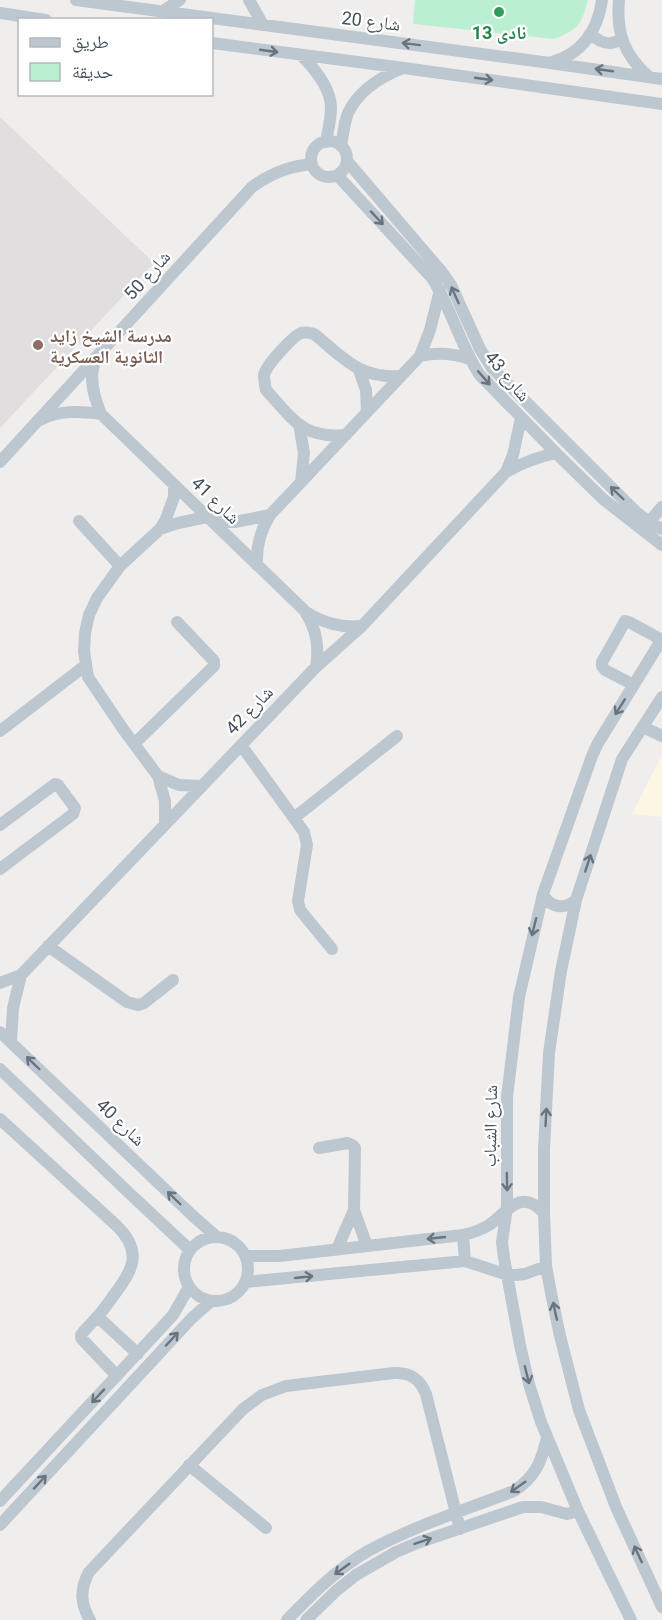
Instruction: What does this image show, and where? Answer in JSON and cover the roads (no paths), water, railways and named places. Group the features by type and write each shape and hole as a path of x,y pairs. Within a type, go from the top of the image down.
{"street":[{"name":"شارع 20","path":"76,0 662,79"},
{"path":"163,11 180,0"},
{"path":"249,0 264,25"},
{"path":"550,63 578,50 591,34 600,16 602,0"},
{"path":"619,0 622,39 632,60 649,77"},
{"path":"0,13 33,18"},
{"path":"591,34 602,43 616,43 622,39"},
{"path":"213,43 662,104"},
{"path":"301,55 317,74 328,96 331,108 326,142"},
{"path":"341,146 347,115 361,94 380,79 404,68"},
{"path":"326,142 337,143 341,146 347,161 344,169 337,175 322,176 312,164 314,150 321,143 326,142"},
{"name":"شارع 43","path":"347,161 437,274 440,290 470,359 479,374 603,499 662,545"},
{"name":"شارع 50","path":"0,462 252,187 262,179 280,171 299,165 312,164"},
{"name":"شارع 43","path":"337,175 437,274 451,285 475,339 492,368 636,512 662,529"},
{"path":"257,565 256,556 260,534 270,515 420,356 430,330 440,290"},
{"path":"346,435 321,435 299,424 266,390 264,374 267,367 299,334 309,333 314,334 359,370 380,376 401,376"},
{"path":"36,422 50,415 67,412 100,414 92,381 93,364 101,351"},
{"path":"420,356 451,353 470,359"},
{"path":"359,370 366,390 367,412"},
{"name":"شارع 41","path":"100,414 306,612 338,626 362,626"},
{"name":"شارع 42","path":"506,472 513,455 521,418"},
{"path":"299,424 304,453 301,482"},
{"name":"شارع 42","path":"0,984 21,975 316,667 362,626 506,472 538,457 556,453"},
{"path":"165,824 165,801 158,776 88,676 84,651 85,633 97,598 120,566 160,529 171,508 174,485"},
{"path":"649,522 662,507"},
{"path":"160,529 178,523 209,519 235,522 270,515"},
{"path":"79,521 120,566"},
{"name":"شارع 41","path":"306,612 318,639 316,667"},
{"path":"634,686 605,670 602,666 602,662 623,625 626,621 629,622 662,640"},
{"path":"134,744 214,666 214,661 177,622"},
{"name":"شارع الشباب","path":"631,1620 578,1511 541,1422 524,1364 502,1242 507,1208 507,1097 519,997 533,930 543,894 592,756 662,640"},
{"path":"2,725 86,665"},
{"path":"662,697 622,759 576,900 561,971 549,1053 544,1149 546,1266 560,1336 579,1410 616,1507 662,1607"},
{"path":"643,727 662,736"},
{"path":"294,818 398,736"},
{"path":"241,745 304,832 307,844 298,901 300,910 332,949"},
{"path":"158,776 179,785 202,786"},
{"path":"0,825 55,784 75,808 73,814 0,869"},
{"path":"543,894 546,900 558,906 571,904 576,900"},
{"path":"48,946 127,1002 138,1005 144,1003 173,980"},
{"name":"شارع 42","path":"11,1042 13,1008 21,975"},
{"name":"شارع 40","path":"0,1032 184,1208 218,1237"},
{"path":"0,1069 190,1250"},
{"path":"0,1119 126,1234 131,1244 132,1267 127,1277 98,1317 81,1333 81,1338 117,1376"},
{"path":"319,1148 348,1143 355,1148 354,1210 367,1246"},
{"path":"245,1256 280,1256 463,1235 488,1226 507,1208 522,1202 531,1203 544,1213"},
{"path":"337,1250 354,1210"},
{"path":"463,1235 465,1261"},
{"path":"218,1237 237,1245 245,1256 248,1269 245,1282 232,1298 212,1301 195,1294 189,1287 184,1268 190,1250 202,1240 218,1237"},
{"path":"245,1282 465,1261 508,1275 525,1274 546,1266"},
{"path":"0,1501 173,1315 189,1287"},
{"path":"0,1525 191,1319 212,1301"},
{"path":"98,1317 138,1354"},
{"path":"90,1620 84,1611 82,1597 83,1584 89,1572 243,1409 273,1389 402,1373 417,1379 426,1394 460,1529"},
{"path":"287,1620 328,1580 367,1552 412,1531 514,1491 524,1484 540,1464 547,1438"},
{"path":"189,1466 266,1528"},
{"path":"306,1620 337,1590 375,1563 417,1543 523,1507 541,1507 567,1514 578,1511"}],"place":[{"name":"نادى 13","path":"499,12"},
{"name":"مدرسة الشيخ زايد الثانوية العسكرية","path":"38,345"}]}
